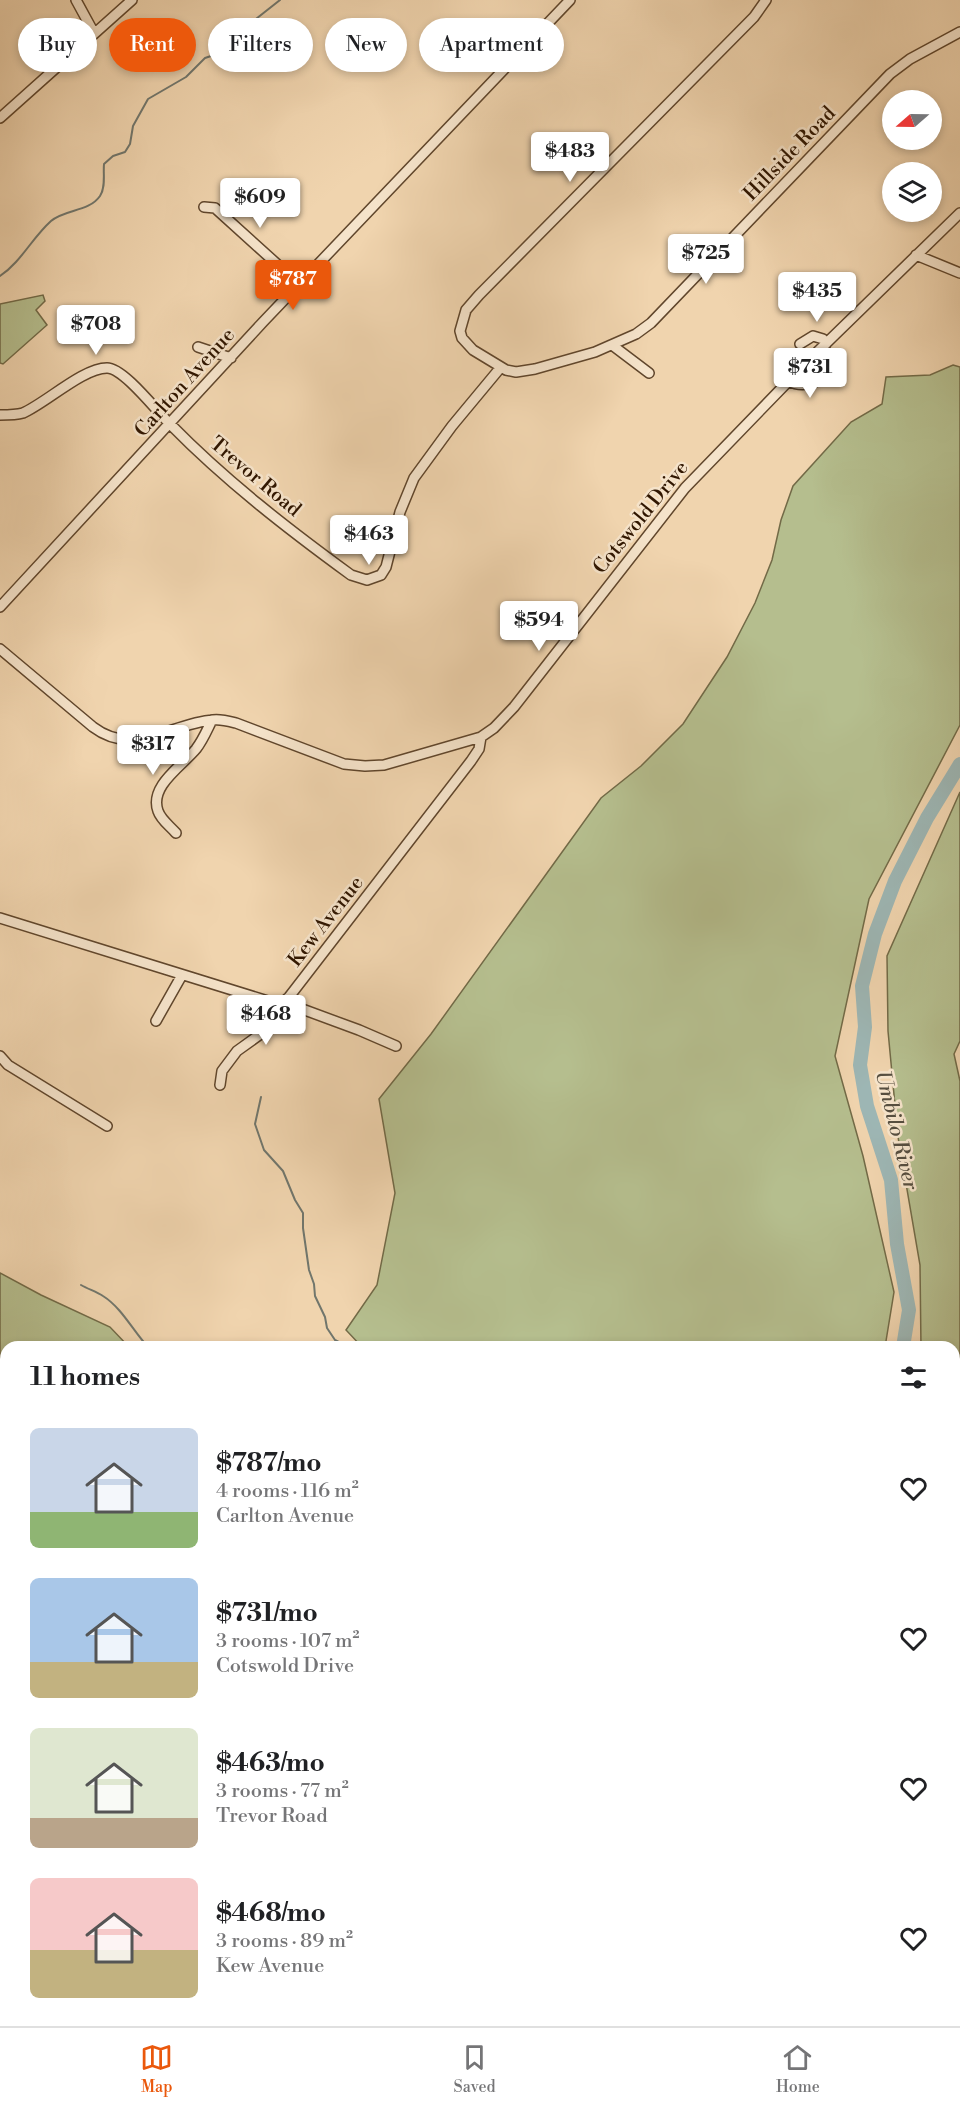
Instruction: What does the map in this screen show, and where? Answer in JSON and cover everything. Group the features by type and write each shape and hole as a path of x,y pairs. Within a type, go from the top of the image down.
{"street":[{"path":"76,0 86,18"},
{"path":"97,30 132,0"},
{"name":"Carlton Avenue","path":"0,607 300,284 570,0"},
{"path":"501,367 474,350 462,338 461,323 466,310 754,17 766,0"},
{"name":"Hillside Road","path":"501,367 516,372 526,371 585,355 636,334 651,323 865,99 904,63 960,32"},
{"path":"0,118 51,72"},
{"path":"204,207 214,208 225,216 300,284"},
{"name":"Cotswold Drive","path":"0,649 93,728 109,737 148,738 212,720 236,723 344,764 365,766 384,765 481,737 495,728 514,707 685,488 788,381 960,213"},
{"path":"916,255 960,273"},
{"path":"800,345 813,336 823,339 826,344"},
{"path":"612,345 649,373"},
{"path":"198,347 231,358"},
{"name":"Trevor Road","path":"0,416 23,413 91,372 106,368 115,369 251,499 351,575 367,580 381,575 386,567 400,512 414,478 452,426 501,367"},
{"path":"788,381 806,386 827,375"},
{"path":"176,833 157,810 157,795 160,787 195,750 212,720"},
{"name":"Kew Avenue","path":"283,1002 289,998 471,761 479,749 481,737"},
{"path":"0,918 271,1002 283,1002 396,1046"},
{"path":"156,1021 182,975"},
{"path":"220,1085 222,1071 237,1050 276,1023 287,1021 301,1008"},
{"path":"0,1056 8,1065 107,1126"}],"green space":[{"path":"43,295 45,301 36,310 47,325 3,364 0,363 0,304"},
{"path":"953,365 960,367 960,725 869,899 835,1056 863,1156 894,1292 886,1341 356,1341 346,1330 377,1285 395,1193 379,1099 431,1034 601,798 641,766 683,724 727,657 755,603 772,560 781,520 793,486 851,422 882,404 886,377 930,375"},
{"path":"960,792 960,1041 954,1054 960,1081 960,1341 921,1341 920,1265 898,1137 888,1031 887,956"},
{"path":"0,1273 110,1327 123,1341 0,1341"}],"waterway":[{"path":"0,276 14,264 51,221 63,214 90,205 100,196 104,185 104,164 113,156 125,152 130,144 133,126 148,99 186,77 205,58 232,49 242,42 247,26 280,0"},
{"name":"Umbilo River","path":"904,1341 909,1310 897,1244 891,1180 867,1106 860,1065 865,1027 862,986 875,934 895,881 927,818 960,764"},
{"path":"261,1097 255,1124 264,1150 283,1171 303,1213 309,1270 315,1296 325,1317 327,1328 337,1341"},
{"path":"81,1285 110,1301 143,1341"}]}
